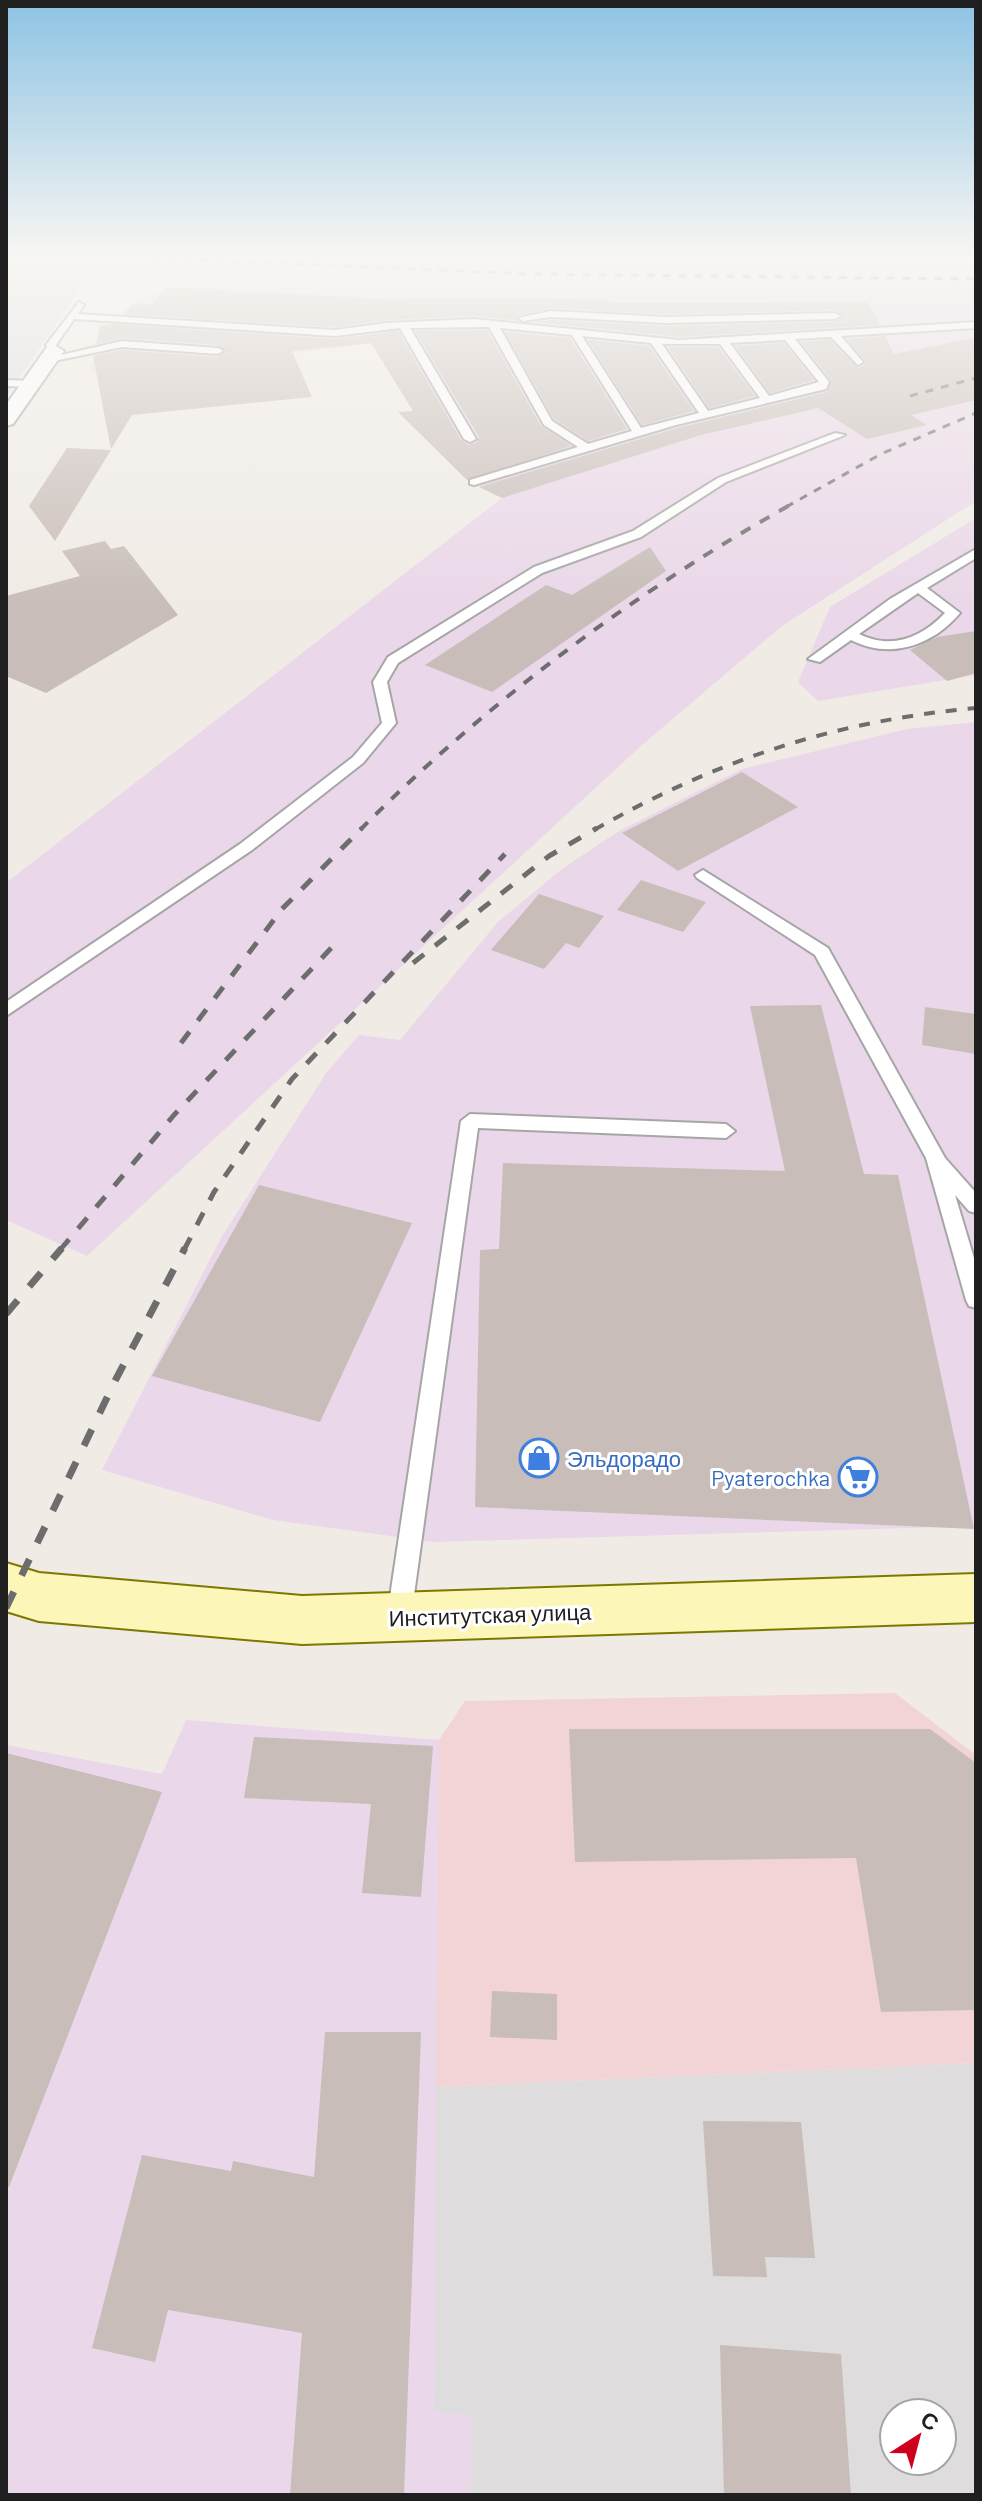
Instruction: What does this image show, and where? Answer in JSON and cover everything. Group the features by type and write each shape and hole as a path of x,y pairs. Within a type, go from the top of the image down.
{"street":[{"path":"6,420 38,375"},
{"name":"Институтская улица","path":"6,1587 39,1597 302,1620 976,1598"}],"lane":[{"path":"432,375 470,439"},
{"path":"524,375 548,423 585,447"},
{"path":"602,375 638,432"},
{"path":"678,375 705,414"},
{"path":"748,375 767,401"},
{"path":"474,482 638,432 817,389 824,382 818,375"},
{"path":"6,383 31,384"},
{"path":"6,1010 246,847 358,760 389,723 380,682 393,660 538,570 637,534 722,480 839,435"},
{"path":"815,659 976,553"},
{"path":"850,634 866,644 893,648 938,631 953,613 919,588"},
{"path":"703,875 822,952 935,1158 976,1206"},
{"path":"399,1617 470,1121 726,1131"},
{"path":"935,1158 976,1300"}],"shaded area":[{"path":"6,375 21,375 6,397"},
{"path":"391,375 976,375 976,501 782,626 642,745 87,1256 6,1220 6,883 502,498 467,480 434,443"},
{"path":"976,518 976,675 818,701 798,682 830,607"},
{"path":"976,722 976,1526 435,1542 273,1520 102,1470 221,1238 327,1072 359,1035 400,1040 498,922 562,869 619,831 742,769 907,729"},
{"path":"895,1693 976,1755 976,2063 435,2087 439,1740 465,1701"},
{"path":"186,1720 439,1740 434,2411 471,2416 470,2495 6,2495 6,1745 162,1774"},
{"path":"976,2063 976,2495 470,2495 471,2416 434,2412 435,2087"}],"building":[{"path":"97,375 302,375 312,397 132,415 111,449"},
{"path":"391,375 423,375 461,440 469,445 477,442 479,437 441,375 512,375 541,426 571,446 467,480 398,412 413,411"},
{"path":"529,375 593,375 627,429 588,441 554,419"},
{"path":"610,375 669,375 694,411 642,425"},
{"path":"687,375 739,375 755,396 709,408"},
{"path":"757,375 810,375 814,380 770,393"},
{"path":"827,375 976,375 976,400 911,415 927,425 867,439 818,408 701,435 502,498 479,487 677,428 827,392 831,380"},
{"path":"67,448 111,450 55,541 29,506"},
{"path":"105,541 111,549 124,546 178,615 46,693 6,676 6,596 80,576 62,551"},
{"path":"650,547 666,571 492,692 425,665 546,585 572,595"},
{"path":"976,631 976,673 947,681 910,650 937,637"},
{"path":"742,772 798,807 678,871 622,833"},
{"path":"641,880 706,902 683,932 617,910"},
{"path":"539,894 604,916 579,948 566,943 544,969 491,950"},
{"path":"821,1005 864,1174 898,1175 974,1529 475,1507 480,1250 499,1249 503,1163 785,1171 750,1006"},
{"path":"925,1007 976,1014 976,1054 922,1045"},
{"path":"259,1185 412,1223 320,1422 152,1376"},
{"path":"569,1729 930,1729 976,1763 976,2010 881,2012 856,1858 575,1862"},
{"path":"254,1737 433,1746 421,1897 362,1893 371,1804 244,1798"},
{"path":"6,1753 162,1792 9,2187 6,2187"},
{"path":"492,1991 557,1994 557,2040 490,2037"},
{"path":"325,2032 421,2032 404,2495 290,2495 302,2333 168,2310 155,2362 92,2348 142,2155 231,2171 233,2161 314,2177"},
{"path":"703,2121 801,2122 815,2258 765,2257 767,2277 713,2276"},
{"path":"720,2345 841,2354 851,2495 724,2495"}],"railway":[{"path":"910,396 976,378"},
{"path":"786,507 881,454 976,413"},
{"path":"361,829 458,738 563,653 674,575 790,505"},
{"path":"594,830 686,783 778,748 874,723 976,708"},
{"path":"413,963 549,856 597,828"},
{"path":"181,1043 282,909 361,829"},
{"path":"184,1250 214,1192 292,1079 505,854"},
{"path":"60,1250 174,1115 335,944"},
{"path":"6,1314 62,1248"},
{"path":"6,1608 116,1379 185,1248"}],"place":[{"name":"Эльдорадо","path":"539,1458"},
{"name":"Pyaterochka","path":"858,1477"}]}
